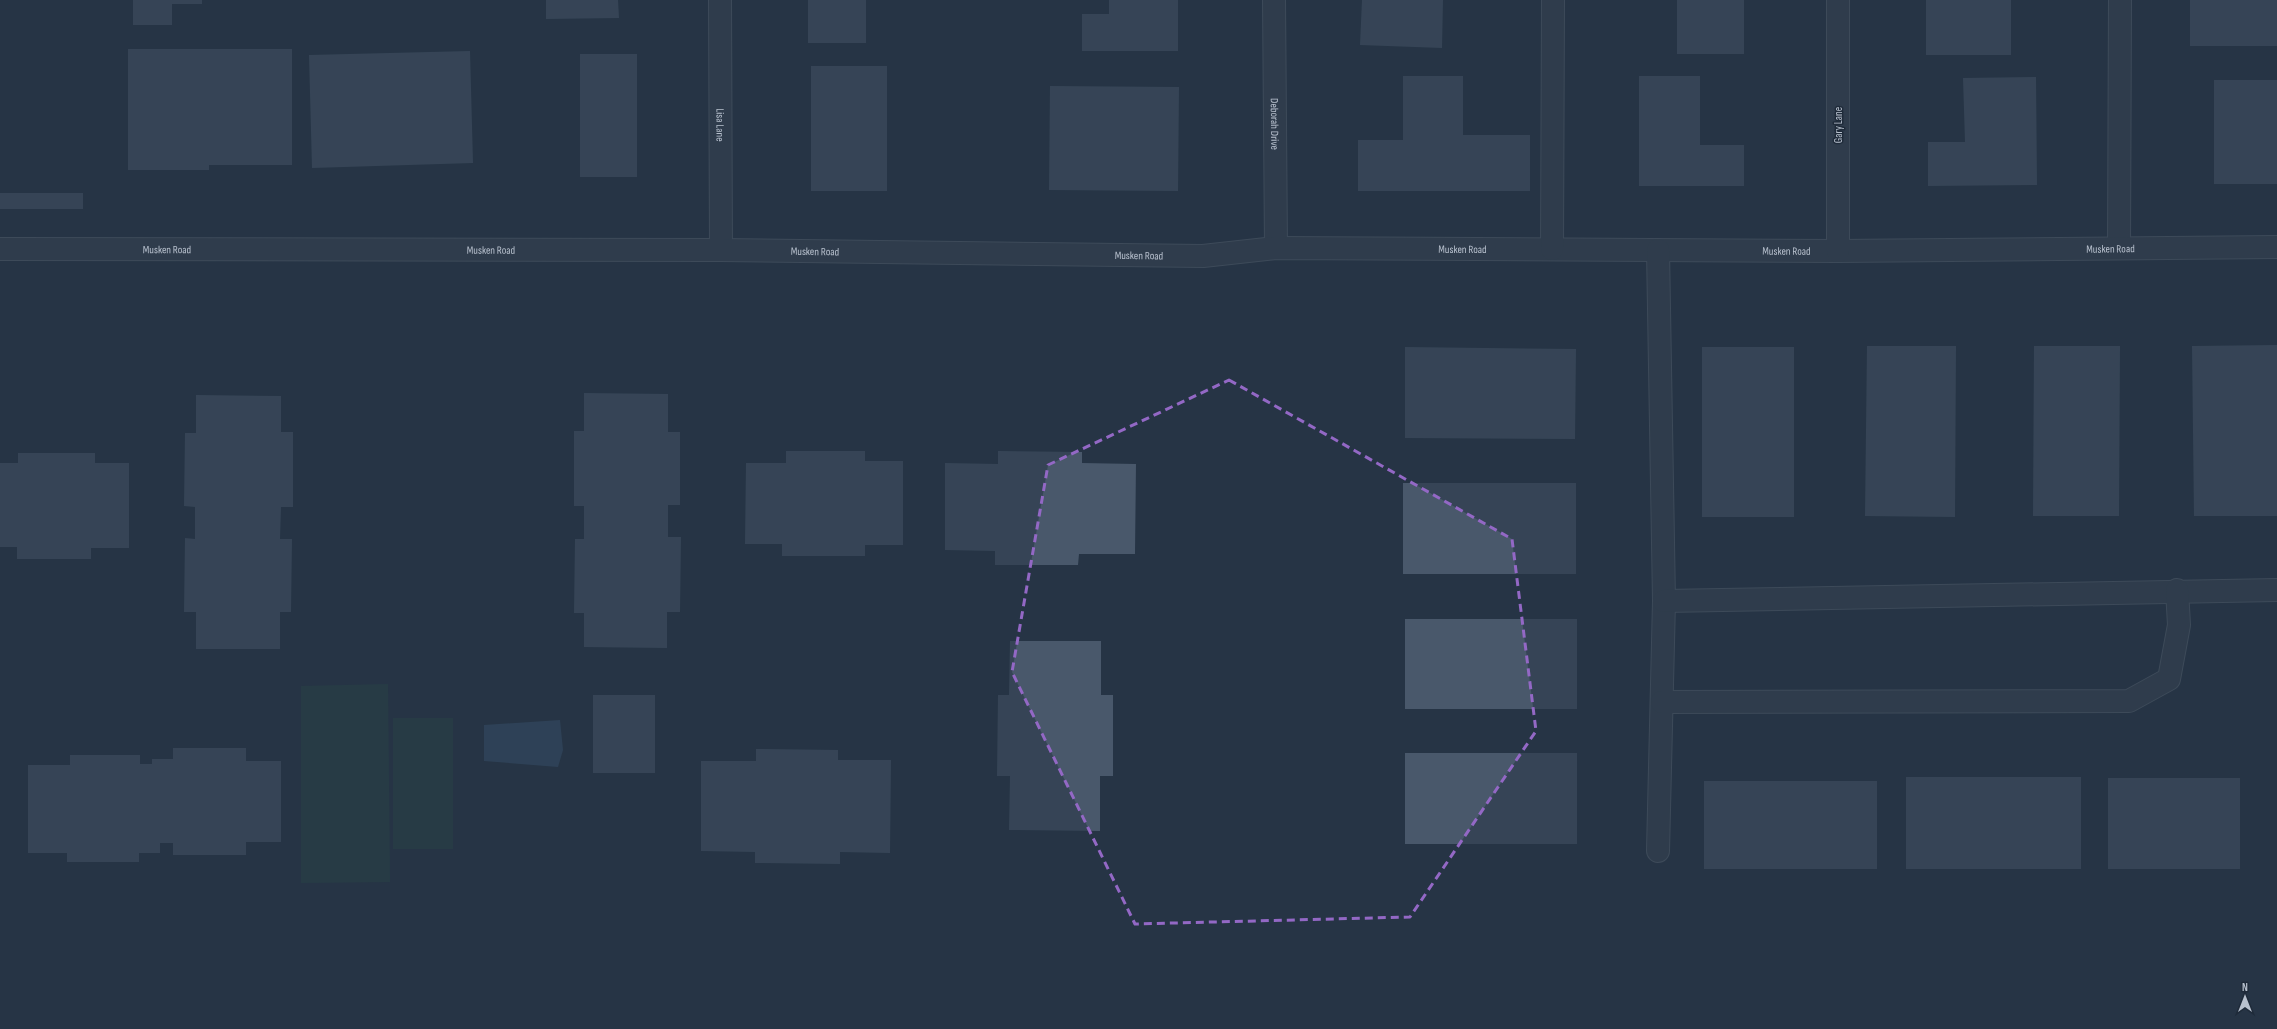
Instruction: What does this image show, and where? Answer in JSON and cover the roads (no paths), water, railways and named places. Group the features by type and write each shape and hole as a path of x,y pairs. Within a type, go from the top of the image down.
{"street":[{"name":"Lisa Lane","path":"720,0 721,250"},
{"name":"Deborah Drive","path":"1274,0 1276,248"},
{"path":"1552,249 1553,0"},
{"name":"Gary Lane","path":"1838,0 1838,251"},
{"path":"2120,0 2120,248"},
{"name":"Musken Road","path":"0,249 721,250 1203,256 1276,248 1838,251 2277,247"},
{"path":"1658,250 1664,601 1658,851"},
{"path":"1664,601 2177,590 2277,590"},
{"path":"1662,702 2129,701 2169,679 2179,626 2177,590"}],"water":[{"path":"560,720 563,750 558,767 484,761 484,725"}]}
